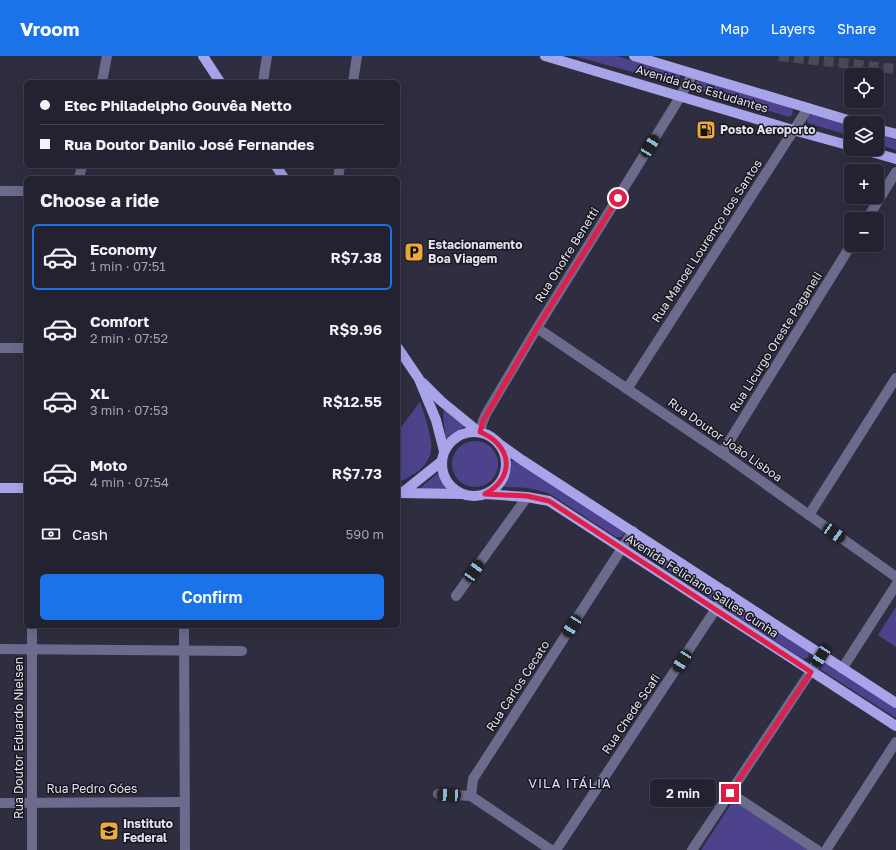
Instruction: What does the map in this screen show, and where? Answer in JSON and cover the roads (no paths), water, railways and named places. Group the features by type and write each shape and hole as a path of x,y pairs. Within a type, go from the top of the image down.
{"main road":[{"path":"203,56 219,80"},
{"name":"Avenida dos Estudantes","path":"545,56 844,144"},
{"name":"Avenida dos Estudantes","path":"634,56 844,119"},
{"path":"884,131 896,134"},
{"path":"884,155 896,158"},
{"path":"400,351 419,379 441,401 480,432 488,435 498,443 504,451 506,461 506,472 502,481 494,489 485,494 475,496 464,494 400,493"},
{"path":"419,379 436,420 444,451"},
{"path":"464,494 455,490 448,482 443,472 442,462 444,451 450,442 458,436 468,432 480,432"},
{"name":"Avenida Feliciano Salles Cunha","path":"498,443 727,592 821,656 896,703"},
{"path":"400,493 442,462"},
{"path":"0,488 24,488"},
{"name":"Avenida Feliciano Salles Cunha","path":"485,494 527,496 549,501 896,726"}],"street":[{"path":"102,80 107,56"},
{"path":"262,80 267,56"},
{"path":"353,80 357,56"},
{"name":"Rua Onofre Benetti","path":"480,432 486,414 537,328 681,96 693,74"},
{"name":"Rua Manoel Lourenço dos Santos","path":"627,389 808,108"},
{"path":"871,212 896,172"},
{"path":"0,191 24,191"},
{"name":"Rua Licurgo Oreste Paganeli","path":"722,453 847,252"},
{"name":"Rua Doutor João Lisboa","path":"537,328 722,453 896,577"},
{"path":"0,348 24,348"},
{"path":"809,515 896,378"},
{"path":"456,596 527,496"},
{"name":"Rua Carlos Cecato","path":"471,796 473,779 634,532"},
{"path":"842,669 896,585"},
{"name":"Rua Chede Scafi","path":"556,850 727,592"},
{"name":"Rua Doutor Eduardo Nielsen","path":"32,628 32,850"},
{"path":"184,628 185,850"},
{"path":"0,649 242,651"},
{"path":"692,850 821,656"},
{"path":"826,850 896,742"},
{"path":"730,793 817,850"},
{"path":"438,794 471,796 551,850"},
{"name":"Rua Pedro Góes","path":"0,803 184,802"}],"tunnel":[{"path":"779,56 896,69"}],"place":[{"name":"Posto Aeroporto","path":"706,130"},
{"name":"Estacionamento Boa Viagem","path":"414,252"},
{"name":"Instituto Federal","path":"109,831"}],"district":[{"name":"VILA ITÁLIA","path":"570,783"}]}
